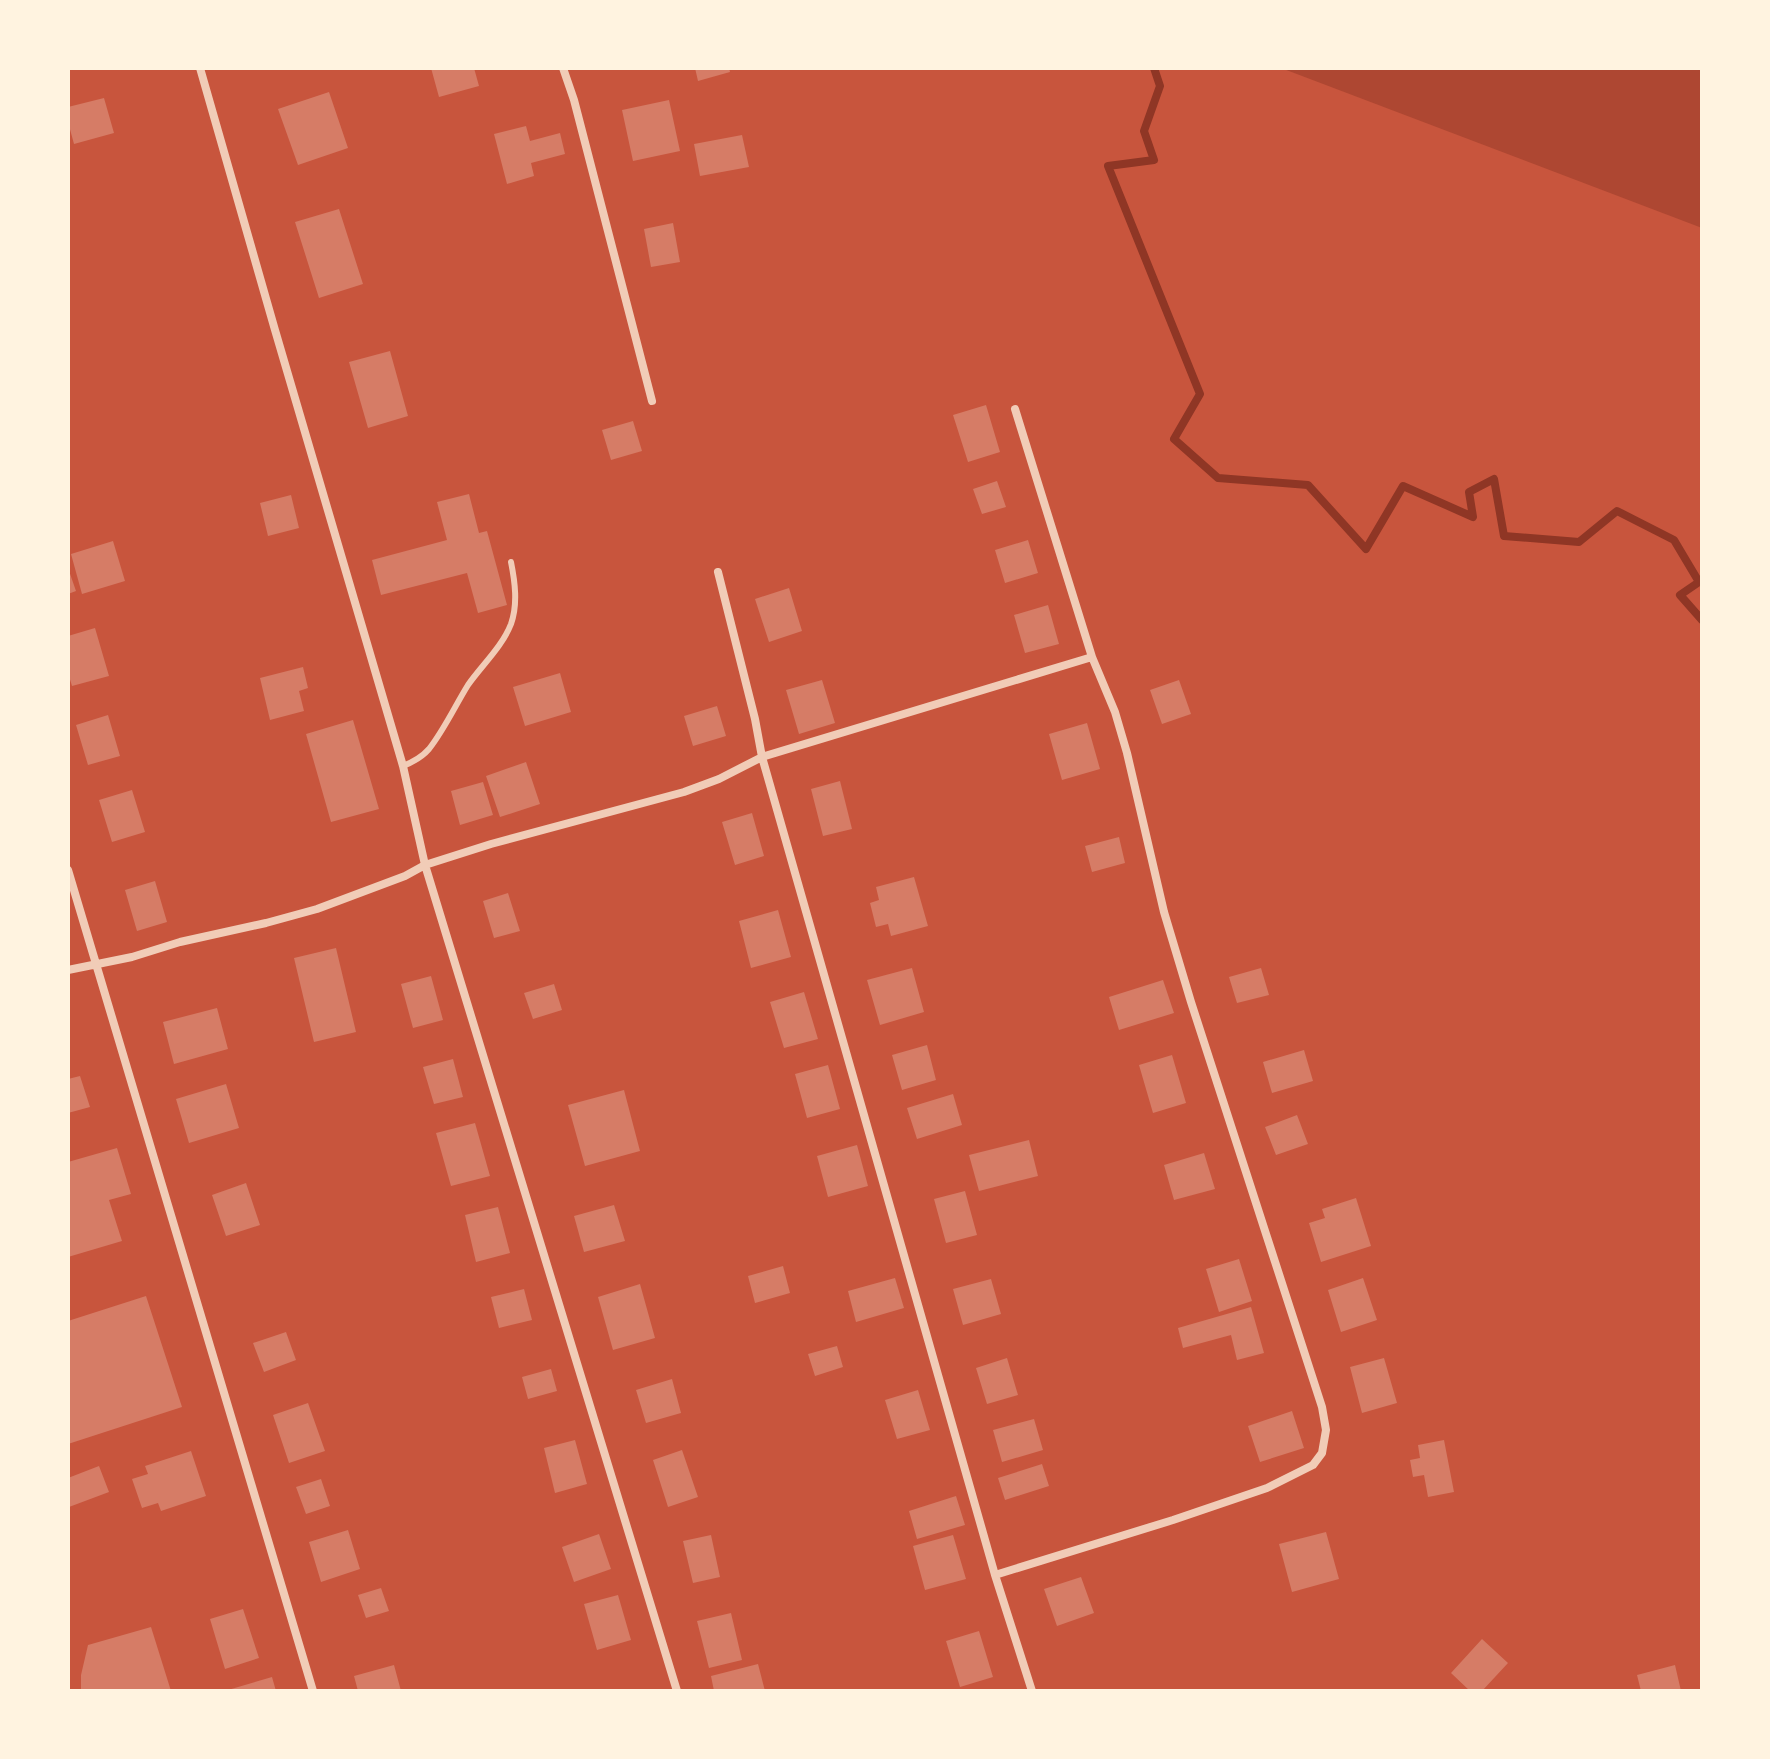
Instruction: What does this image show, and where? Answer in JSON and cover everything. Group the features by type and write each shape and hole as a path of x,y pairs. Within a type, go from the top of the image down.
{"street":[{"path":"200,68 403,766 425,865 677,1691"},
{"path":"563,68 652,401"},
{"path":"995,1575 1267,1488 1313,1465 1322,1453 1326,1430 1322,1407 1164,912 1115,712 1092,657 1015,409"},
{"path":"718,572 762,757 995,1575 1032,1691"},
{"path":"68,970 132,957 180,942 317,909 405,876 425,865 684,792 719,779 762,757 1092,657"},
{"path":"68,870 313,1691"}],"lane":[{"path":"403,766 418,759 429,748 511,624 515,604 511,562"}],"shaded area":[{"path":"1281,68 1702,68 1702,228"}],"building":[{"path":"431,68 474,68 479,86 439,97"},
{"path":"695,68 729,68 730,72 698,81"},
{"path":"329,92 348,148 298,165 278,109"},
{"path":"104,98 114,133 74,144 68,122 68,107"},
{"path":"669,100 680,151 633,161 622,110"},
{"path":"526,126 530,141 560,133 565,154 531,163 534,176 507,184 494,134"},
{"path":"742,135 749,167 700,176 694,144"},
{"path":"339,209 363,284 319,298 295,222"},
{"path":"673,223 680,262 651,267 644,229"},
{"path":"390,351 408,416 368,428 349,362"},
{"path":"986,405 1000,452 968,462 953,415"},
{"path":"633,421 642,451 611,460 602,430"},
{"path":"997,481 1006,507 982,514 973,489"},
{"path":"469,494 479,533 487,531 507,605 478,613 467,573 381,595 372,560 447,540 437,502"},
{"path":"291,495 299,528 268,536 260,503"},
{"path":"1028,540 1038,573 1005,583 995,550"},
{"path":"113,541 125,581 82,594 71,554"},
{"path":"68,568 76,591 68,594"},
{"path":"789,588 802,631 769,642 755,599"},
{"path":"1048,605 1059,644 1025,653 1014,615"},
{"path":"95,628 109,676 72,686 68,673 68,636"},
{"path":"303,667 308,688 299,691 304,711 270,720 260,678"},
{"path":"560,673 571,712 525,726 513,687"},
{"path":"822,680 835,723 799,734 786,690"},
{"path":"1179,680 1191,714 1162,724 1150,690"},
{"path":"717,706 726,736 693,746 684,716"},
{"path":"108,715 120,756 88,765 76,725"},
{"path":"353,720 379,809 331,822 306,734"},
{"path":"1087,723 1100,769 1062,780 1049,734"},
{"path":"526,762 540,804 500,817 486,776"},
{"path":"840,781 852,829 823,836 811,789"},
{"path":"483,782 493,815 460,825 451,791"},
{"path":"132,790 145,832 112,842 99,800"},
{"path":"752,813 764,856 735,865 722,822"},
{"path":"1119,837 1125,863 1092,872 1085,846"},
{"path":"914,877 928,926 891,936 888,924 876,927 870,903 879,900 876,887"},
{"path":"155,881 167,922 137,931 125,890"},
{"path":"508,893 520,931 494,938 483,901"},
{"path":"778,910 791,957 751,968 739,921"},
{"path":"336,948 356,1032 314,1042 294,958"},
{"path":"912,968 924,1012 880,1025 867,980"},
{"path":"1261,968 1269,995 1237,1003 1229,977"},
{"path":"431,976 443,1020 413,1028 401,984"},
{"path":"1163,980 1174,1013 1119,1030 1109,997"},
{"path":"554,984 562,1010 533,1019 524,993"},
{"path":"804,992 818,1039 784,1048 770,1002"},
{"path":"217,1008 228,1049 174,1064 163,1022"},
{"path":"927,1045 936,1080 902,1090 892,1055"},
{"path":"1304,1050 1313,1081 1272,1093 1263,1062"},
{"path":"1172,1055 1186,1103 1153,1113 1139,1065"},
{"path":"453,1059 463,1097 434,1104 423,1067"},
{"path":"828,1065 840,1109 807,1118 795,1074"},
{"path":"80,1076 90,1107 68,1113 68,1079"},
{"path":"226,1084 239,1128 189,1143 176,1099"},
{"path":"624,1090 640,1151 585,1166 568,1105"},
{"path":"953,1094 962,1125 917,1139 907,1108"},
{"path":"1297,1115 1308,1144 1276,1155 1265,1127"},
{"path":"475,1123 490,1176 451,1186 436,1133"},
{"path":"1029,1140 1038,1176 979,1191 969,1155"},
{"path":"857,1145 868,1186 828,1197 817,1156"},
{"path":"117,1148 131,1194 109,1200 122,1241 68,1257 68,1162"},
{"path":"1204,1153 1215,1189 1174,1200 1164,1165"},
{"path":"246,1183 260,1225 226,1236 212,1195"},
{"path":"965,1191 977,1235 946,1243 934,1199"},
{"path":"1356,1198 1371,1246 1321,1262 1309,1223 1325,1218 1322,1209"},
{"path":"614,1205 625,1241 584,1252 574,1216"},
{"path":"498,1207 510,1253 476,1262 465,1215"},
{"path":"1239,1259 1252,1301 1219,1312 1206,1269"},
{"path":"783,1266 790,1293 755,1303 748,1276"},
{"path":"895,1278 904,1308 856,1322 848,1291"},
{"path":"1363,1278 1377,1320 1341,1332 1328,1290"},
{"path":"991,1279 1001,1314 963,1325 953,1289"},
{"path":"640,1284 655,1338 613,1350 598,1297"},
{"path":"524,1289 532,1320 499,1328 491,1297"},
{"path":"146,1296 182,1407 68,1444 68,1321"},
{"path":"1251,1307 1264,1353 1237,1360 1231,1335 1183,1348 1178,1328"},
{"path":"286,1332 296,1360 264,1372 253,1343"},
{"path":"837,1346 843,1367 815,1376 808,1354"},
{"path":"1007,1358 1018,1395 987,1404 976,1368"},
{"path":"1384,1358 1397,1403 1362,1413 1350,1367"},
{"path":"551,1369 557,1391 528,1399 522,1377"},
{"path":"672,1379 681,1413 646,1423 636,1390"},
{"path":"918,1390 930,1430 897,1439 885,1400"},
{"path":"308,1403 325,1451 289,1463 273,1415"},
{"path":"1292,1411 1304,1448 1260,1462 1248,1426"},
{"path":"1034,1419 1043,1450 1002,1462 993,1430"},
{"path":"575,1440 587,1484 555,1493 544,1448"},
{"path":"1444,1440 1454,1492 1428,1497 1424,1475 1413,1477 1410,1460 1420,1458 1418,1445"},
{"path":"682,1450 698,1497 668,1507 653,1460"},
{"path":"191,1451 206,1496 161,1511 158,1503 142,1508 132,1479 148,1474 145,1466"},
{"path":"1042,1464 1049,1486 1005,1500 998,1478"},
{"path":"99,1466 109,1492 69,1507 68,1478"},
{"path":"321,1479 330,1506 306,1514 296,1487"},
{"path":"956,1496 965,1525 917,1539 909,1511"},
{"path":"348,1530 360,1569 321,1582 309,1542"},
{"path":"1326,1532 1339,1579 1292,1592 1279,1544"},
{"path":"599,1534 611,1569 574,1582 562,1547"},
{"path":"711,1535 720,1577 693,1583 683,1541"},
{"path":"953,1535 966,1579 925,1590 913,1546"},
{"path":"1081,1577 1094,1613 1057,1626 1044,1589"},
{"path":"381,1588 389,1611 366,1618 358,1595"},
{"path":"618,1595 631,1640 597,1650 584,1604"},
{"path":"243,1609 259,1658 225,1669 210,1619"},
{"path":"731,1613 742,1660 709,1668 697,1621"},
{"path":"151,1627 171,1691 81,1691 81,1675 88,1645"},
{"path":"979,1631 993,1677 960,1687 946,1641"},
{"path":"1482,1639 1508,1663 1482,1691 1470,1691 1451,1673"},
{"path":"758,1664 765,1691 714,1691 711,1676"},
{"path":"394,1665 401,1691 358,1691 354,1676"},
{"path":"1675,1665 1681,1691 1641,1691 1637,1675"},
{"path":"272,1677 276,1691 228,1691 228,1690"}],"waterway":[{"path":"1154,68 1160,86 1144,131 1154,160 1108,166 1200,394 1174,439 1218,478 1308,485 1366,549 1403,486 1473,517 1469,492 1494,479 1504,536 1579,542 1617,511 1674,540 1699,582 1680,595 1702,620"}]}
